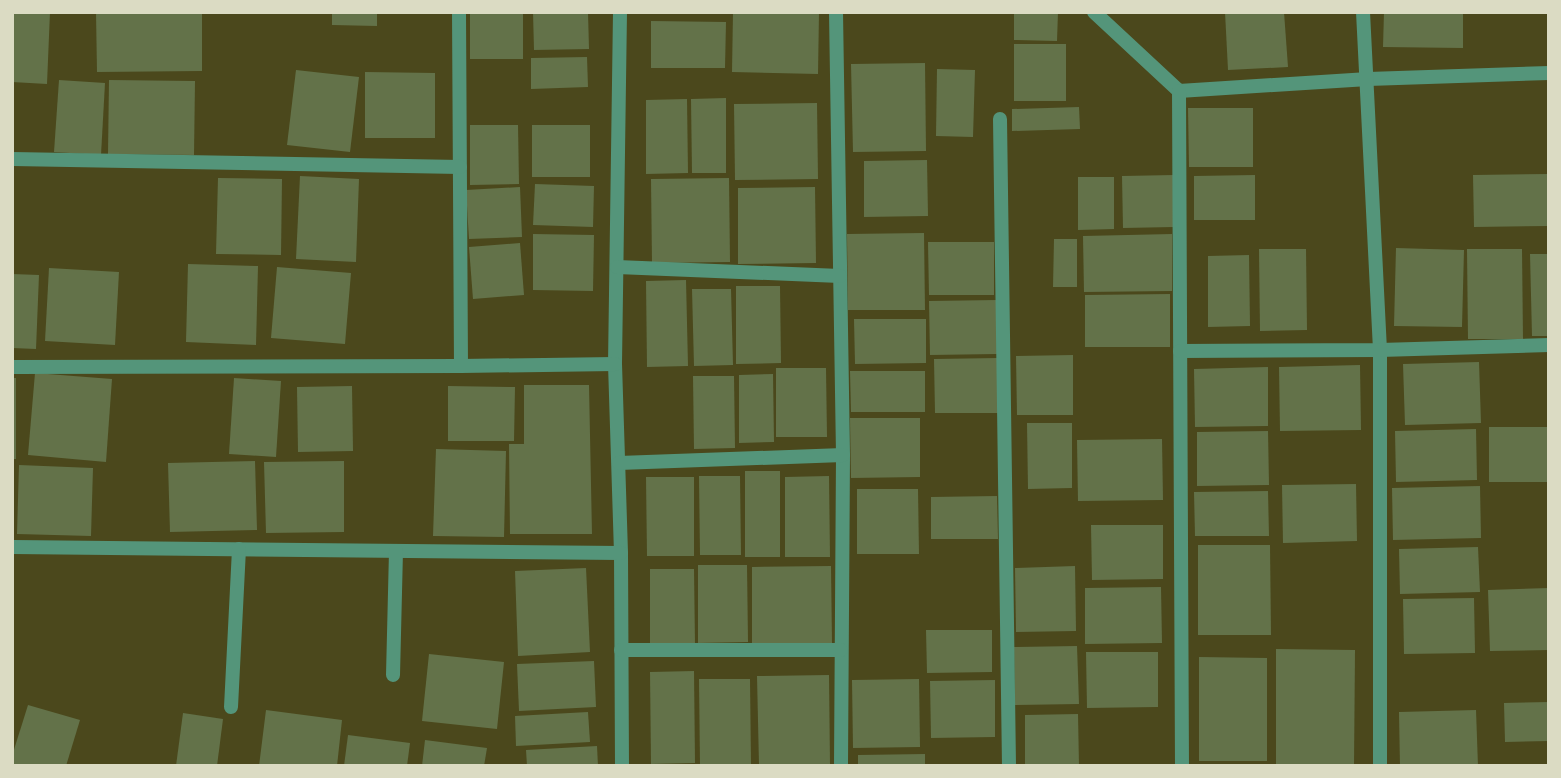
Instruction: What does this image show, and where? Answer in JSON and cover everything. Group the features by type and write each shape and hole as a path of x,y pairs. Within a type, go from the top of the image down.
{"street":[{"path":"459,12 461,366"},
{"path":"620,12 615,364 621,553 622,766"},
{"path":"836,12 842,455 841,766"},
{"path":"1094,12 1179,91 1368,79 1549,73"},
{"path":"1363,12 1380,350 1380,766"},
{"path":"1179,91 1182,766"},
{"path":"1000,119 1009,766"},
{"path":"12,159 460,167"},
{"path":"617,267 840,276"},
{"path":"1180,351 1380,350 1549,345"},
{"path":"12,367 615,364"},
{"path":"619,463 842,455"},
{"path":"12,547 621,553"},
{"path":"231,707 239,549"},
{"path":"393,675 396,551"},
{"path":"621,650 841,650"}],"building":[{"path":"12,12 50,12 47,84 12,82"},
{"path":"96,12 202,12 202,71 97,72"},
{"path":"332,12 377,12 377,26 332,25"},
{"path":"470,12 523,12 523,59 470,59"},
{"path":"533,12 588,12 589,49 534,50"},
{"path":"733,12 819,12 818,74 732,72"},
{"path":"1014,12 1058,12 1057,41 1014,40"},
{"path":"1225,12 1284,12 1288,67 1228,70"},
{"path":"1384,12 1463,12 1463,48 1383,47"},
{"path":"651,21 726,22 725,68 651,68"},
{"path":"1014,44 1066,44 1066,101 1014,101"},
{"path":"587,57 588,87 531,89 531,58"},
{"path":"925,63 926,151 853,152 851,64"},
{"path":"937,69 975,70 973,137 936,136"},
{"path":"296,70 359,77 350,152 287,145"},
{"path":"365,72 435,73 435,138 365,138"},
{"path":"59,80 105,83 101,155 54,152"},
{"path":"109,80 195,81 194,155 108,154"},
{"path":"726,98 726,173 692,173 691,99"},
{"path":"687,99 688,173 646,174 646,100"},
{"path":"817,103 818,179 735,180 734,104"},
{"path":"1079,107 1080,129 1012,131 1012,109"},
{"path":"1188,108 1253,108 1253,167 1189,167"},
{"path":"470,125 518,125 519,184 470,185"},
{"path":"532,125 590,125 590,177 532,177"},
{"path":"927,160 928,216 864,217 864,161"},
{"path":"1549,174 1549,226 1474,227 1473,175"},
{"path":"1174,175 1174,227 1123,228 1122,176"},
{"path":"1255,175 1255,220 1194,220 1194,176"},
{"path":"300,176 359,179 356,262 296,259"},
{"path":"1078,177 1114,177 1114,229 1078,230"},
{"path":"218,178 282,179 281,255 216,254"},
{"path":"729,178 730,262 652,263 651,179"},
{"path":"535,184 594,186 593,227 533,225"},
{"path":"520,187 522,237 469,239 466,190"},
{"path":"815,187 816,263 738,264 738,188"},
{"path":"924,233 925,310 848,310 847,234"},
{"path":"533,234 594,235 593,291 533,290"},
{"path":"1172,234 1172,291 1084,292 1083,236"},
{"path":"1054,239 1077,239 1077,287 1053,287"},
{"path":"928,242 994,242 994,295 929,295"},
{"path":"520,243 524,295 473,299 469,247"},
{"path":"1396,248 1464,250 1462,327 1394,326"},
{"path":"1259,249 1306,249 1307,330 1260,331"},
{"path":"1467,249 1522,249 1523,339 1468,339"},
{"path":"1530,254 1549,254 1549,336 1532,336"},
{"path":"1249,255 1250,326 1208,327 1208,256"},
{"path":"188,264 258,266 256,345 186,342"},
{"path":"277,267 351,273 345,344 271,338"},
{"path":"49,268 119,272 115,345 45,341"},
{"path":"12,274 39,275 36,349 12,348"},
{"path":"686,280 688,366 647,367 646,281"},
{"path":"736,286 780,286 781,363 736,364"},
{"path":"692,289 731,289 733,365 694,366"},
{"path":"1170,294 1170,347 1085,347 1085,295"},
{"path":"997,300 997,354 930,355 929,301"},
{"path":"854,319 926,319 926,363 855,364"},
{"path":"1073,355 1073,415 1017,415 1016,356"},
{"path":"998,358 998,413 935,413 934,359"},
{"path":"1479,362 1481,423 1405,425 1403,364"},
{"path":"1360,365 1361,430 1280,431 1279,367"},
{"path":"1268,367 1268,426 1195,427 1194,369"},
{"path":"776,368 826,368 827,437 776,437"},
{"path":"850,371 925,371 925,412 851,412"},
{"path":"35,373 112,379 106,462 28,455"},
{"path":"773,374 774,442 739,443 739,375"},
{"path":"693,376 734,376 735,448 694,449"},
{"path":"12,378 16,378 16,459 12,459"},
{"path":"234,378 281,381 276,457 229,454"},
{"path":"524,385 589,385 592,534 510,534 509,444 524,444"},
{"path":"352,386 353,451 298,452 297,387"},
{"path":"448,386 515,387 514,441 448,441"},
{"path":"850,418 920,418 920,477 851,478"},
{"path":"1027,423 1072,423 1072,488 1028,489"},
{"path":"1489,427 1549,427 1549,482 1489,482"},
{"path":"1476,429 1477,480 1396,482 1395,431"},
{"path":"1268,431 1269,485 1197,486 1197,432"},
{"path":"1162,439 1163,500 1078,501 1077,440"},
{"path":"436,449 506,451 504,537 433,536"},
{"path":"255,461 257,530 170,532 168,463"},
{"path":"344,461 344,532 266,533 264,462"},
{"path":"19,465 93,468 91,536 17,534"},
{"path":"745,471 780,471 780,557 745,557"},
{"path":"699,476 740,476 741,555 700,555"},
{"path":"829,476 830,557 785,557 785,477"},
{"path":"646,477 694,477 694,556 647,556"},
{"path":"1356,484 1357,541 1283,543 1282,485"},
{"path":"1480,486 1481,538 1393,540 1392,488"},
{"path":"857,489 918,489 919,554 857,554"},
{"path":"1268,491 1269,536 1195,536 1194,492"},
{"path":"997,496 998,539 931,539 931,497"},
{"path":"1091,525 1163,525 1163,579 1092,580"},
{"path":"1198,545 1270,545 1271,635 1198,635"},
{"path":"1478,547 1480,592 1400,594 1399,549"},
{"path":"698,565 747,565 748,642 698,643"},
{"path":"831,566 832,644 752,645 752,567"},
{"path":"1075,566 1076,631 1016,632 1015,568"},
{"path":"586,568 590,652 518,656 515,571"},
{"path":"650,569 694,569 695,645 650,646"},
{"path":"1161,587 1162,643 1085,644 1085,588"},
{"path":"1549,588 1549,650 1490,651 1488,590"},
{"path":"1474,598 1475,653 1404,654 1403,599"},
{"path":"926,630 992,630 992,672 927,673"},
{"path":"1077,646 1079,704 1015,705 1014,647"},
{"path":"1276,649 1355,650 1354,766 1276,766"},
{"path":"1086,652 1158,652 1158,707 1087,708"},
{"path":"429,654 504,662 497,729 422,721"},
{"path":"1199,657 1267,658 1267,761 1199,761"},
{"path":"594,661 596,707 519,711 517,664"},
{"path":"694,671 695,763 651,764 650,672"},
{"path":"829,675 830,765 759,765 757,676"},
{"path":"699,679 750,679 751,765 700,765"},
{"path":"919,679 920,747 853,748 852,680"},
{"path":"995,680 995,737 931,738 930,681"},
{"path":"1549,702 1549,741 1505,742 1504,703"},
{"path":"28,705 80,720 66,766 12,766 12,756"},
{"path":"266,710 342,720 337,766 259,766"},
{"path":"1476,710 1478,766 1400,766 1399,712"},
{"path":"588,712 590,742 516,746 515,716"},
{"path":"183,713 223,719 217,766 176,766"},
{"path":"1078,714 1079,766 1025,766 1025,715"},
{"path":"348,735 410,743 407,766 344,766"},
{"path":"425,740 487,748 484,766 422,766"},
{"path":"597,746 598,766 527,766 526,750"},
{"path":"925,754 925,766 858,766 858,755"}]}
